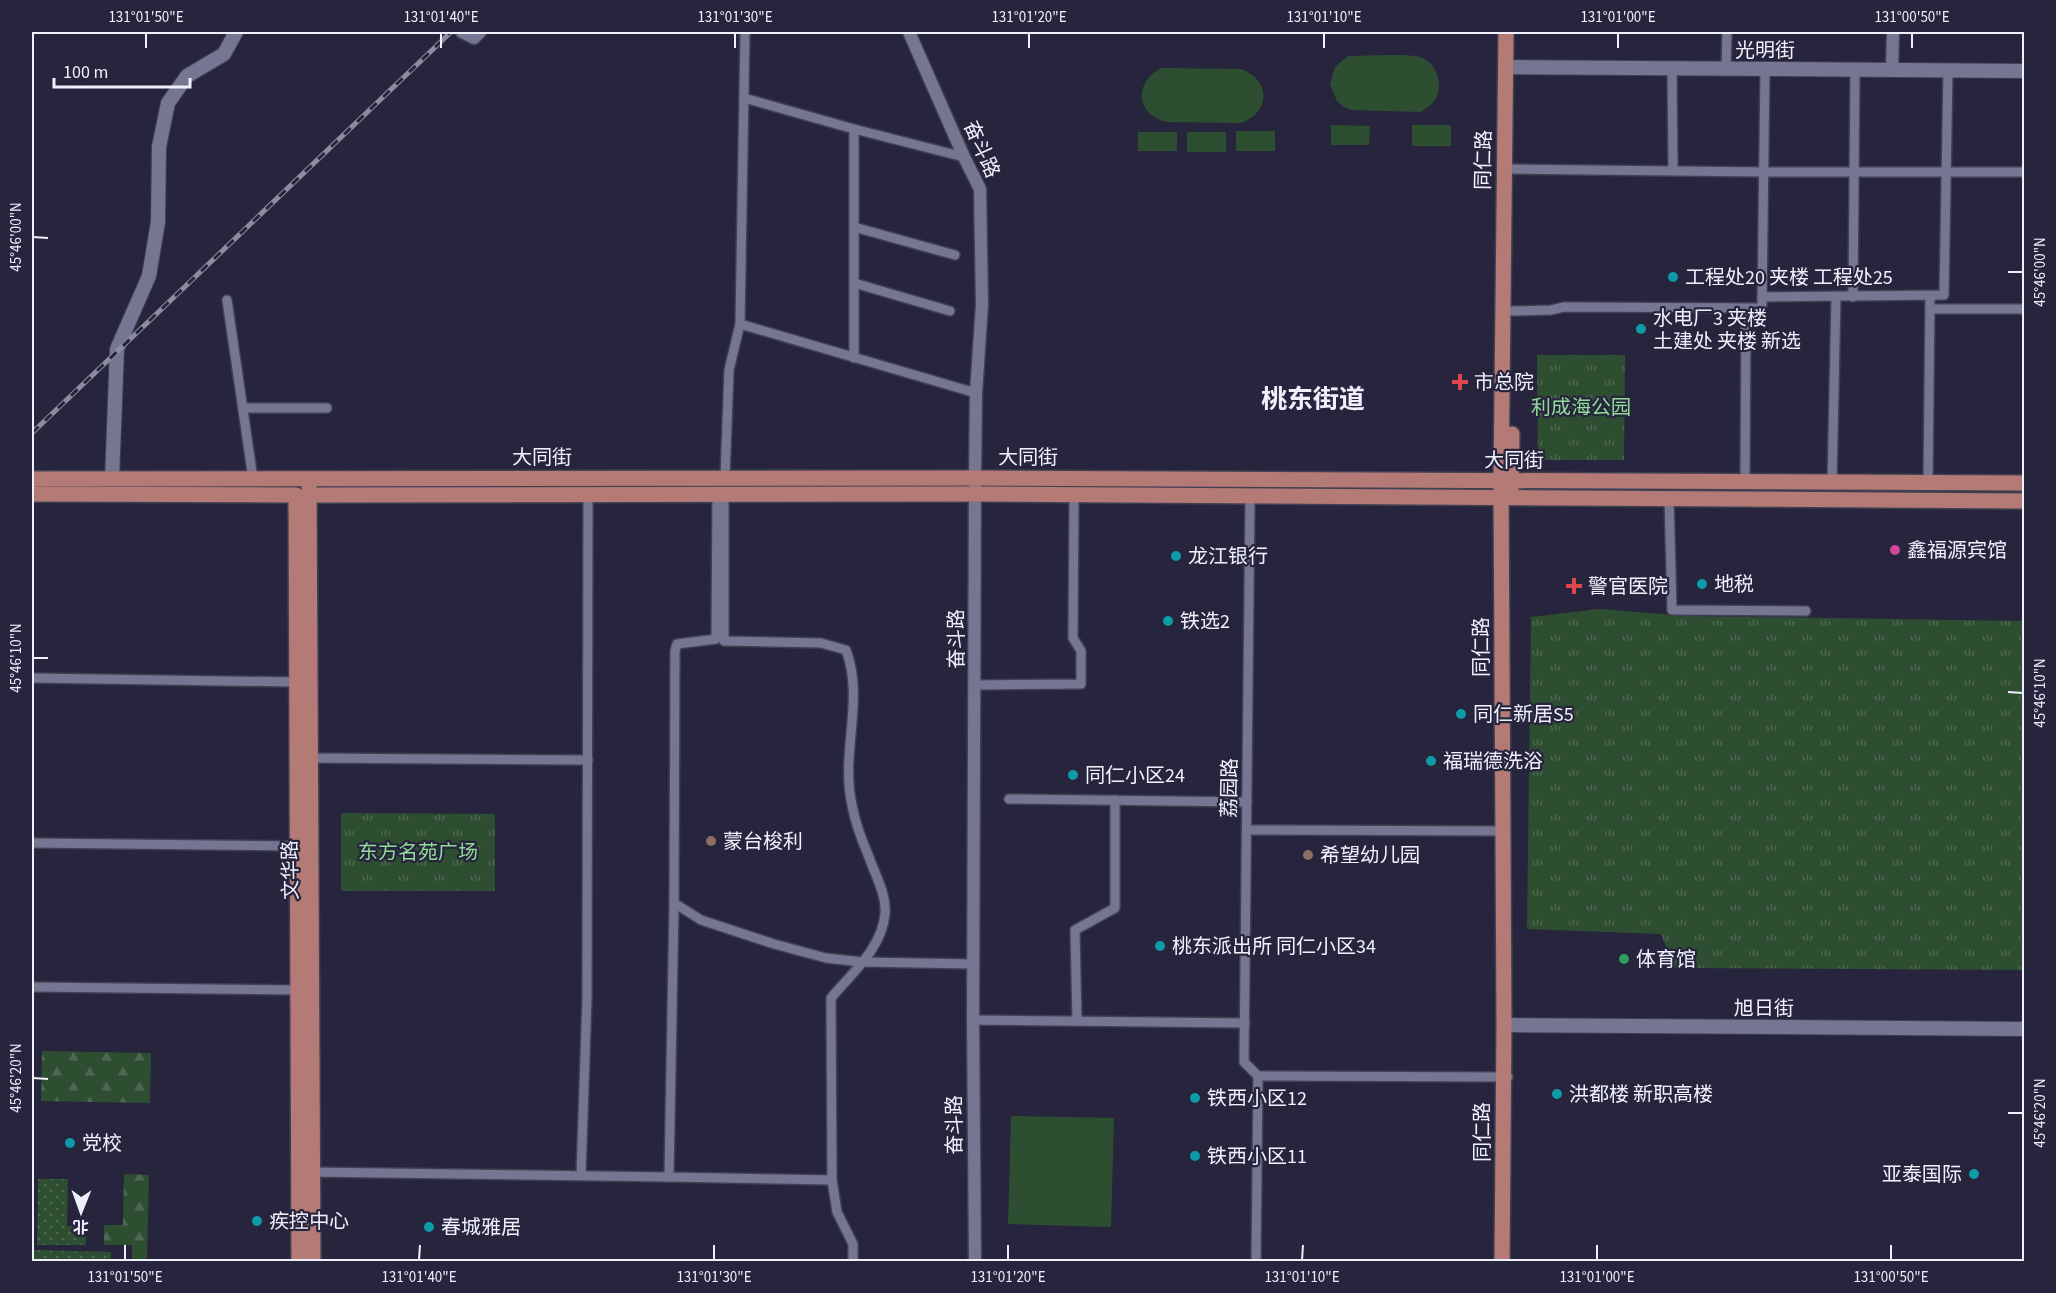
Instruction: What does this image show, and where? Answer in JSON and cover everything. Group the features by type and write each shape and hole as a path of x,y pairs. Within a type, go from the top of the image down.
{"main road":[{"path":"112,479 117,349 148,276 158,222 159,147 168,103 187,76 224,54 236,32"},
{"name":"同仁路","path":"1506,32 1513,169 1512,310 1506,489"},
{"name":"同仁路","path":"1502,1262 1506,1025 1509,67 1513,32"},
{"name":"光明街","path":"1509,67 2025,71"},
{"name":"文华路","path":"299,1262 304,990 302,478"},
{"name":"大同街","path":"32,479 975,478 1506,489 1669,498 2025,501"},
{"name":"大同街","path":"32,494 1251,495 1745,482 2025,483"},
{"name":"文华路","path":"303,495 297,682 303,758"},
{"name":"文华路","path":"304,990 313,1262"},
{"name":"旭日街","path":"1506,1025 2025,1029"},
{"name":"同仁路","path":"1505,1077 1509,1262"}],"street":[{"path":"462,32 474,39 480,32"},
{"path":"725,478 729,370 740,324 745,32"},
{"name":"奋斗路","path":"909,32 980,189 982,304 976,393 975,478 973,964 975,1262"},
{"path":"1726,69 1727,32"},
{"path":"1892,70 1893,32"},
{"path":"1672,69 1673,170"},
{"path":"1512,310 1551,310 1564,307 1759,308 1762,305 1765,69"},
{"path":"1853,297 1856,172 1855,70"},
{"path":"1762,297 1944,295 1948,71"},
{"path":"744,98 854,129 964,156"},
{"path":"854,129 855,358"},
{"path":"1513,169 2025,172"},
{"path":"854,227 955,255"},
{"path":"854,283 950,311"},
{"path":"1928,483 1930,296"},
{"path":"1832,483 1836,297"},
{"path":"227,300 253,479"},
{"path":"1745,482 1746,309"},
{"path":"1930,309 2025,309"},
{"path":"740,324 976,393"},
{"path":"243,408 327,408"},
{"path":"581,1175 587,998 588,494"},
{"path":"669,1177 674,903 675,651 677,644 716,639 720,495"},
{"path":"720,495 724,641 821,643 846,650 852,665 855,696 847,770 851,805 882,890 885,913 882,932 876,945 831,998 832,1180 837,1212 853,1244 853,1262"},
{"path":"975,685 1081,684 1081,651 1074,638 1074,495"},
{"name":"荔园路","path":"1251,495 1244,1062 1258,1076"},
{"path":"1669,498 1672,610 1806,611"},
{"path":"32,678 297,682"},
{"path":"303,758 588,760"},
{"path":"1010,799 1247,802"},
{"path":"1077,1022 1076,930 1114,908 1115,800"},
{"path":"1247,830 1507,831"},
{"path":"32,843 304,846"},
{"path":"674,903 701,920 826,958 862,962 973,964"},
{"path":"32,987 304,990"},
{"path":"973,1020 1245,1023"},
{"path":"1256,1262 1258,1076 1505,1077"},
{"path":"311,1172 832,1180"}],"green space":[{"path":"1348,56 1420,57 1432,65 1437,73 1439,87 1437,96 1420,112 1352,110 1344,107 1337,101 1330,84 1335,67"},
{"path":"1161,68 1241,69 1258,81 1264,96 1262,104 1251,118 1241,123 1167,122 1149,113 1142,98 1142,90 1146,82"},
{"path":"1331,125 1370,126 1369,145 1331,145"},
{"path":"1412,125 1451,125 1451,146 1412,146"},
{"path":"1236,131 1275,131 1275,151 1236,151"},
{"path":"1138,132 1177,132 1177,151 1138,151"},
{"path":"1187,132 1226,132 1226,152 1187,152"},
{"name":"利成海公园","path":"1537,355 1625,355 1624,460 1538,460"},
{"path":"1600,609 1685,616 2024,621 2024,970 1675,968 1661,934 1527,929 1531,617"},
{"name":"东方名苑广场","path":"341,813 495,814 495,891 341,891"},
{"path":"42,1051 151,1053 150,1103 41,1101"},
{"path":"1011,1116 1114,1118 1111,1227 1008,1224"},
{"path":"124,1174 149,1175 147,1261 132,1261 132,1245 104,1245 104,1225 123,1225"},
{"path":"38,1179 68,1179 67,1226 86,1227 86,1245 37,1245"},
{"path":"32,1250 111,1252 111,1261 32,1261"}],"railway":[{"path":"32,433 451,32"}],"place":[{"name":"工程处20 夹楼 工程处25","path":"1673,277"},
{"name":"水电厂3 夹楼 土建处 夹楼 新选","path":"1641,329"},
{"name":"市总院","path":"1460,382"},
{"name":"鑫福源宾馆","path":"1895,550"},
{"name":"龙江银行","path":"1176,556"},
{"name":"地税","path":"1702,584"},
{"name":"警官医院","path":"1574,586"},
{"name":"铁选2","path":"1168,621"},
{"name":"同仁新居S5","path":"1461,714"},
{"name":"福瑞德洗浴","path":"1431,761"},
{"name":"同仁小区24","path":"1073,775"},
{"name":"蒙台梭利","path":"711,841"},
{"name":"希望幼儿园","path":"1308,855"},
{"name":"桃东派出所 同仁小区34","path":"1160,946"},
{"name":"体育馆","path":"1624,959"},
{"name":"洪都楼 新职高楼","path":"1557,1094"},
{"name":"铁西小区12","path":"1195,1098"},
{"name":"党校","path":"70,1143"},
{"name":"铁西小区11","path":"1195,1156"},
{"name":"亚泰国际","path":"1974,1174"},
{"name":"疾控中心","path":"257,1221"},
{"name":"春城雅居","path":"429,1227"}],"district":[{"name":"桃东街道","path":"1313,399"}]}
